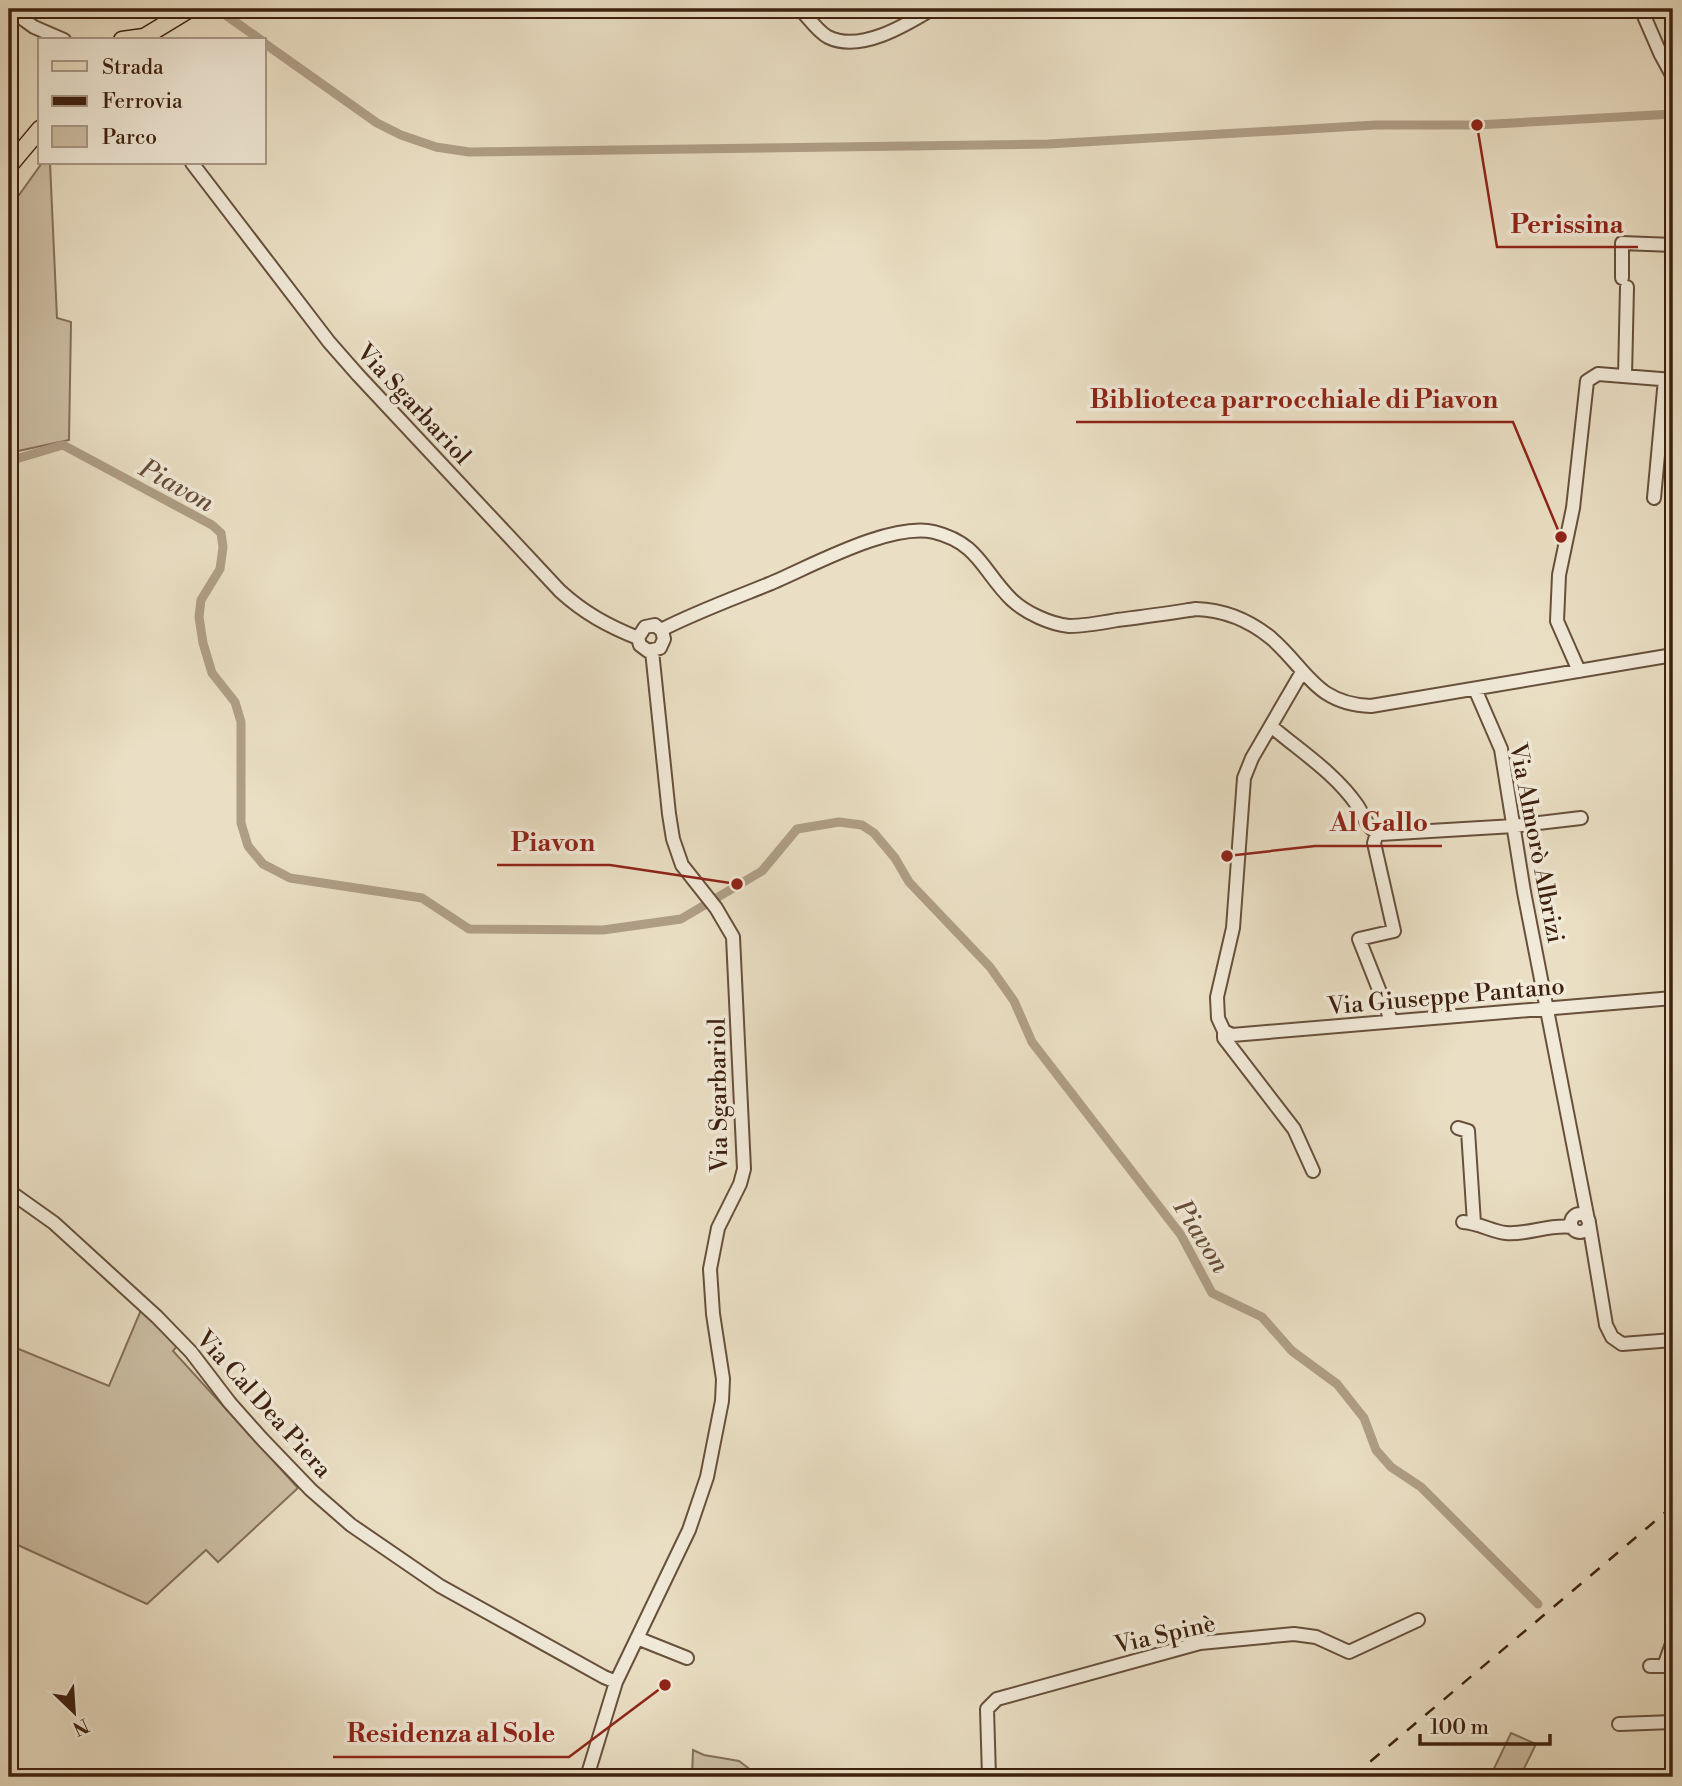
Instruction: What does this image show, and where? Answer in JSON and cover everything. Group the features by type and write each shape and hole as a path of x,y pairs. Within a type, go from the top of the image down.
{"main road":[{"path":"137,38 144,37 184,13"},
{"path":"163,38 184,13"},
{"path":"9,166 38,131"}],"street":[{"path":"9,9 34,27 59,38"},
{"path":"800,9 827,37 869,40 898,30 932,9"},
{"path":"1641,9 1673,77"},
{"path":"34,27 43,38"},
{"name":"Via Sgarbariol","path":"193,164 329,342 530,560 575,604 604,624 638,638 643,648 652,651"},
{"path":"1625,376 1625,282 1622,243 1673,245"},
{"path":"1579,671 1557,621 1559,575 1573,508 1586,386 1592,376 1598,374 1669,380 1654,498"},
{"path":"638,638 645,627 655,625 661,630 697,612 853,548 887,535 911,530 948,538 968,548 1012,600 1046,620 1067,626 1213,609 1253,625 1272,639 1302,672 1331,698 1354,705 1371,706 1673,655"},
{"name":"Via Sgarbariol","path":"652,651 663,644 664,635 661,630"},
{"name":"Via Sgarbariol","path":"587,1777 616,1682 689,1530 702,1497 722,1401 723,1379 713,1314 710,1269 719,1228 740,1184 744,1169 735,949 727,924 682,865 673,839 652,651"},
{"path":"1302,672 1252,758 1242,792 1233,928 1217,997 1218,1018 1226,1041 1294,1129 1312,1171"},
{"name":"Via Almorò Albrizi","path":"1475,689 1501,749 1524,892 1583,1196 1577,1223"},
{"path":"1271,726 1338,782 1356,803 1367,825 1377,833 1385,835 1514,826 1581,818"},
{"path":"1377,833 1374,843 1394,931 1359,939 1391,1020"},
{"name":"Via Giuseppe Pantano","path":"1224,1031 1232,1035 1673,998"},
{"path":"1458,1128 1468,1131 1469,1223 1504,1233 1577,1223 1592,1243 1606,1325 1612,1337 1622,1344 1673,1340"},
{"name":"Via Cal Dea Piera","path":"9,1191 54,1223 157,1317 191,1352 230,1403 263,1440 311,1490 351,1525 440,1586 616,1682"},
{"name":"Via Spinè","path":"989,1777 987,1709 997,1699 1200,1643 1294,1634 1316,1637 1349,1652 1418,1620"},
{"path":"637,1638 687,1658"},
{"path":"1650,1666 1669,1666 1673,1641"},
{"path":"1619,1724 1673,1722"}],"green space":[{"path":"41,164 50,164 57,318 71,322 69,440 9,453 9,209"},
{"path":"141,1310 177,1346 173,1351 298,1488 218,1562 206,1550 147,1604 9,1541 9,1345 109,1386"},
{"path":"1511,1733 1536,1744 1520,1777 1490,1777"},
{"path":"693,1750 704,1755 739,1761 760,1777 692,1777"}],"waterway":[{"path":"217,9 258,38"},
{"path":"266,44 377,123 436,147 469,152 1048,144 1376,125 1477,125 1673,114"},
{"name":"Piavon","path":"9,461 63,445 212,525 221,533 223,547 220,569 201,600 199,617 203,643 212,673 235,702 241,722 241,823 248,846 263,864 290,878 422,898 469,929 603,930 681,919 762,871 797,829 839,822 862,825 874,833 895,858 909,882 990,967 1014,1001 1032,1042 1181,1235 1212,1293 1262,1317 1292,1351 1337,1384 1364,1418 1376,1450 1391,1467 1421,1487 1538,1604"}],"railway":[{"path":"1352,1777 1673,1506"}],"place":[{"name":"Perissina","path":"1477,125"},
{"name":"Biblioteca parrocchiale di Piavon","path":"1561,537"},
{"name":"Al Gallo","path":"1227,856"},
{"name":"Piavon","path":"737,884"},
{"name":"Residenza al Sole","path":"665,1685"}]}
